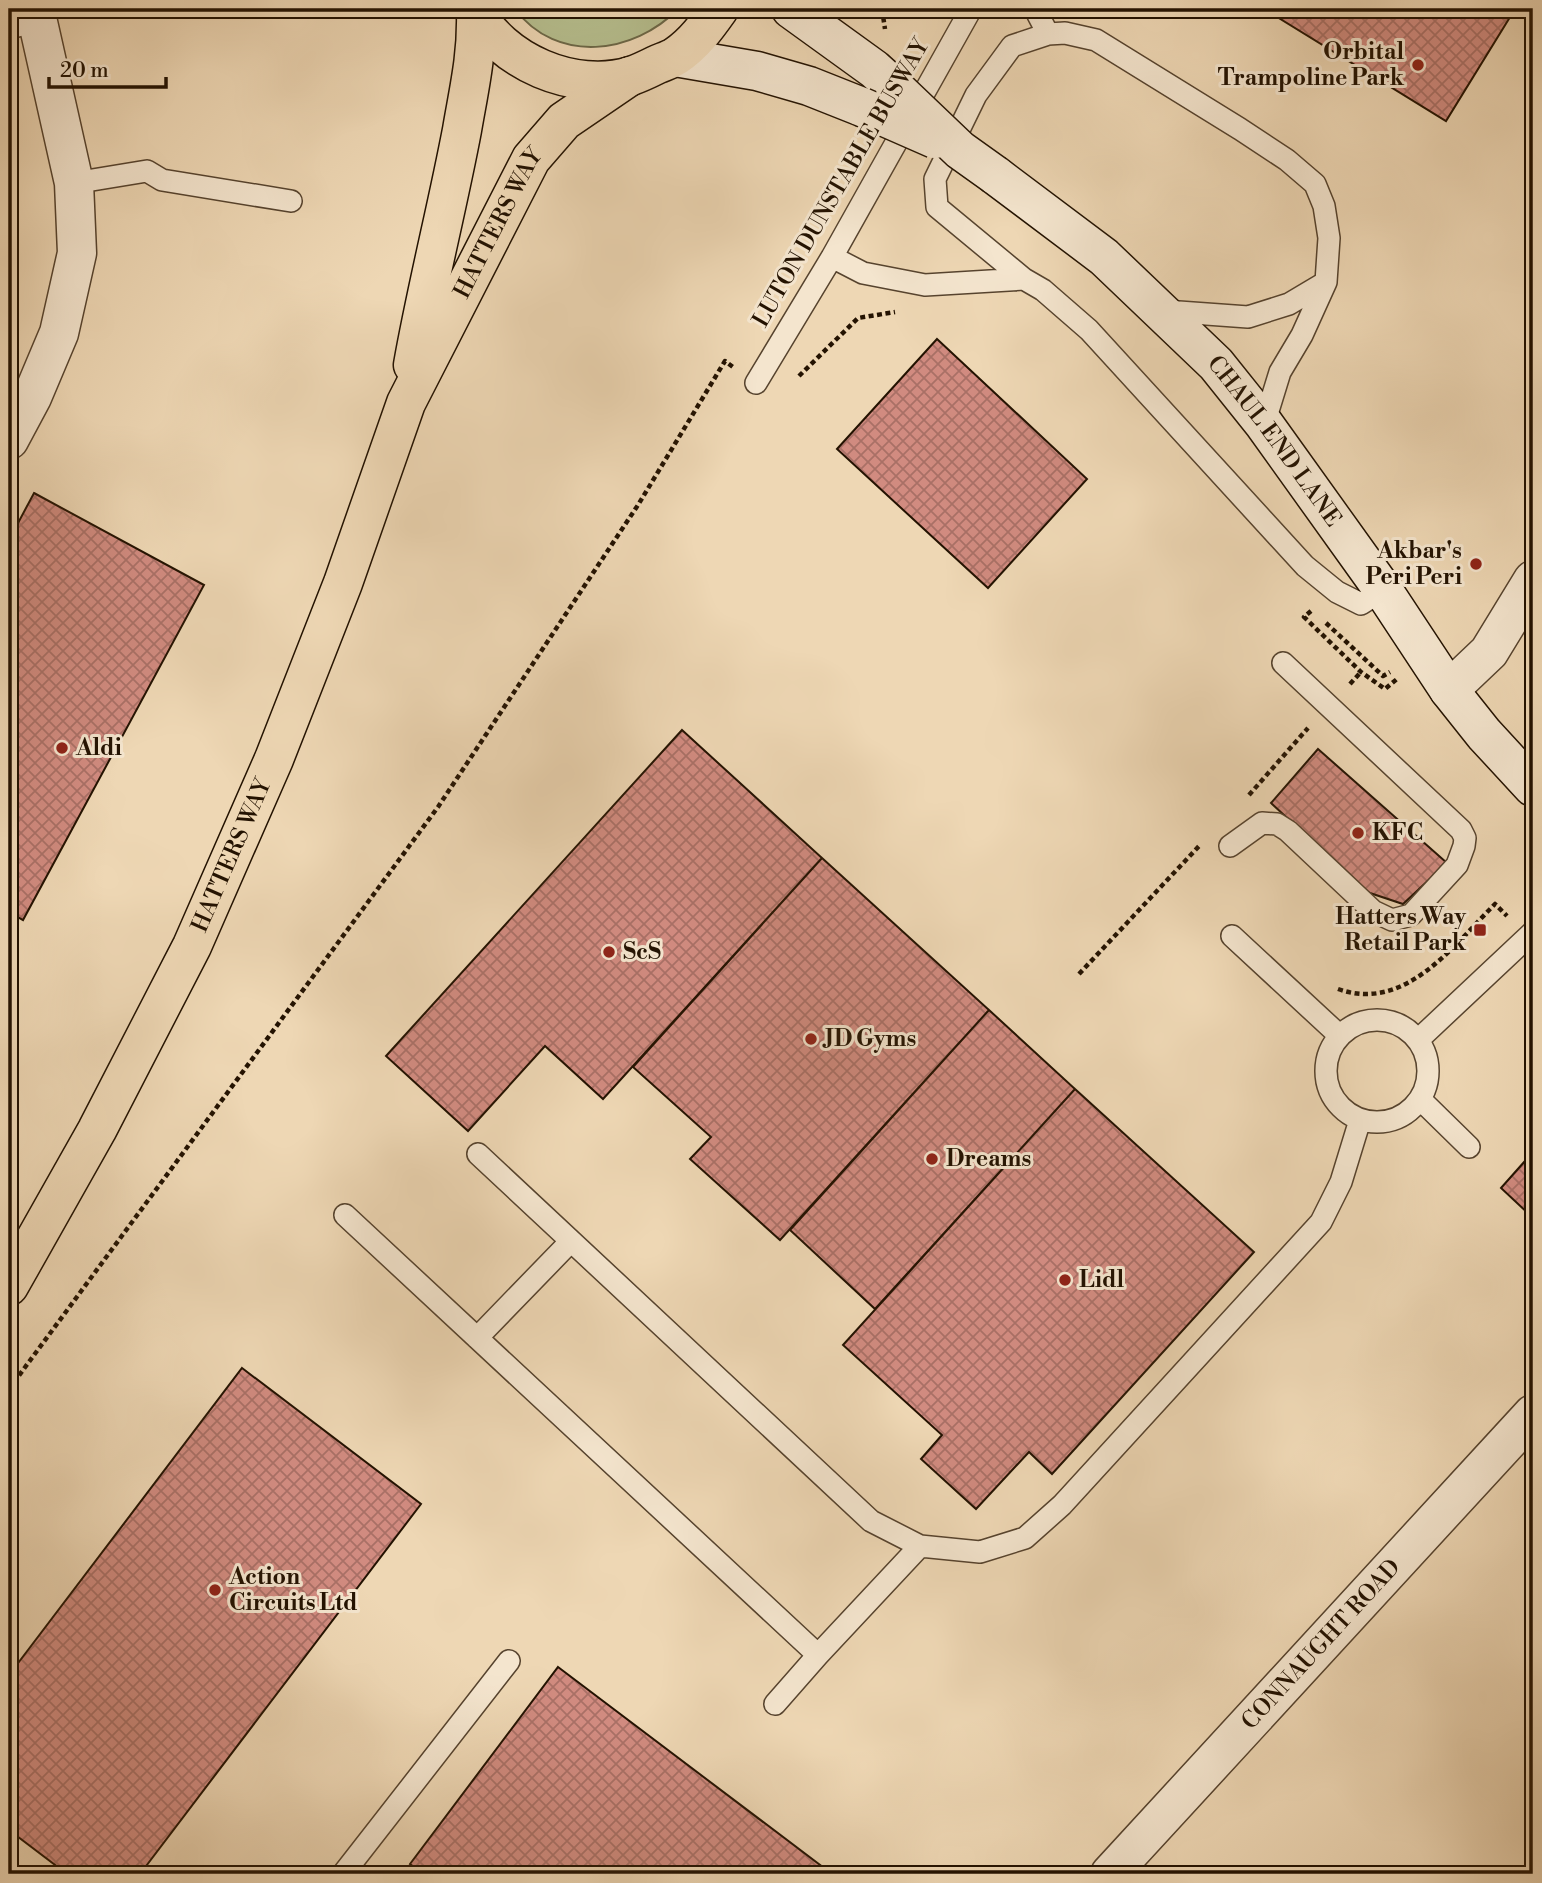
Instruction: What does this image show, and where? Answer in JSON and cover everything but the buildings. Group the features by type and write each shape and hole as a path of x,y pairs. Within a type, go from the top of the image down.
{"main road":[{"path":"475,11 498,41 527,62 560,75 595,80 630,76 675,57 701,34 719,9"},
{"name":"HATTERS WAY","path":"406,402 425,295 453,181 477,49 475,11"},
{"name":"HATTERS WAY","path":"9,1286 97,1130 192,946 274,759 343,583 406,402 531,159 564,121 630,76"}],"street":[{"name":"CHAUL END LANE","path":"791,9 873,92 995,174 1104,257 1216,365 1264,424 1383,590 1449,690 1484,734 1533,787"},
{"path":"9,440 32,397 59,333 77,253 74,183 27,19"},
{"name":"CHAUL END LANE","path":"675,57 757,71 809,86 873,92"},
{"path":"1449,690 1489,652 1533,580"},
{"name":"CONNAUGHT ROAD","path":"1110,1874 1533,1414"}],"lane":[{"name":"LUTON DUNSTABLE BUSWAY","path":"756,383 832,257 971,9"},
{"path":"1035,9 1048,34"},
{"path":"1264,424 1280,372 1302,335 1326,282 1329,238 1324,206 1315,184 1287,160 1240,129 1096,40 1065,33 1048,34 1012,46 976,95 935,178 937,207 1024,279 1043,290 1089,330 1305,566 1337,592 1361,604 1383,590"},
{"path":"74,183 147,171 162,180 291,201"},
{"path":"832,257 863,273 925,285 1024,279"},
{"path":"1160,311 1248,317 1289,304 1326,282"},
{"path":"1230,846 1262,822 1277,824 1288,831 1373,911 1392,920 1411,915 1457,865 1464,846 1465,838 1461,830 1283,663"},
{"path":"1418,1040 1533,932"},
{"path":"1232,936 1340,1036"},
{"path":"1371,1020 1389,1021 1418,1040 1426,1054 1429,1069 1420,1099 1409,1112 1394,1120 1377,1123 1360,1120 1346,1112 1334,1100 1327,1084 1326,1066 1331,1050 1340,1036 1354,1026 1371,1020"},
{"path":"1420,1099 1469,1147"},
{"path":"478,1154 871,1521 920,1546 980,1552 1025,1538 1062,1505 1321,1222 1341,1182 1360,1120"},
{"path":"345,1215 818,1655"},
{"path":"477,1338 571,1241"},
{"path":"775,1704 920,1546"},
{"path":"343,1874 509,1661"}],"path":[{"path":"9,1389 438,807 638,505 725,362 756,383"},
{"path":"1312,610 1304,617 1361,672 1385,689 1398,679"},
{"path":"1322,620 1383,676 1393,670"},
{"path":"1335,989 1372,995 1398,990 1422,976 1495,904"}],"green space":[{"path":"515,9 678,9 640,36 618,44 596,47 573,45 552,39 532,27"}],"place":[{"name":"Orbital Trampoline Park","path":"1418,65"},
{"name":"Akbar's Peri Peri","path":"1476,564"},
{"name":"Aldi","path":"62,748"},
{"name":"KFC","path":"1358,833"},
{"name":"Hatters Way Retail Park","path":"1480,930"},
{"name":"ScS","path":"609,952"},
{"name":"JD Gyms","path":"811,1039"},
{"name":"Dreams","path":"932,1159"},
{"name":"Lidl","path":"1065,1280"},
{"name":"Action Circuits Ltd","path":"215,1590"}]}
